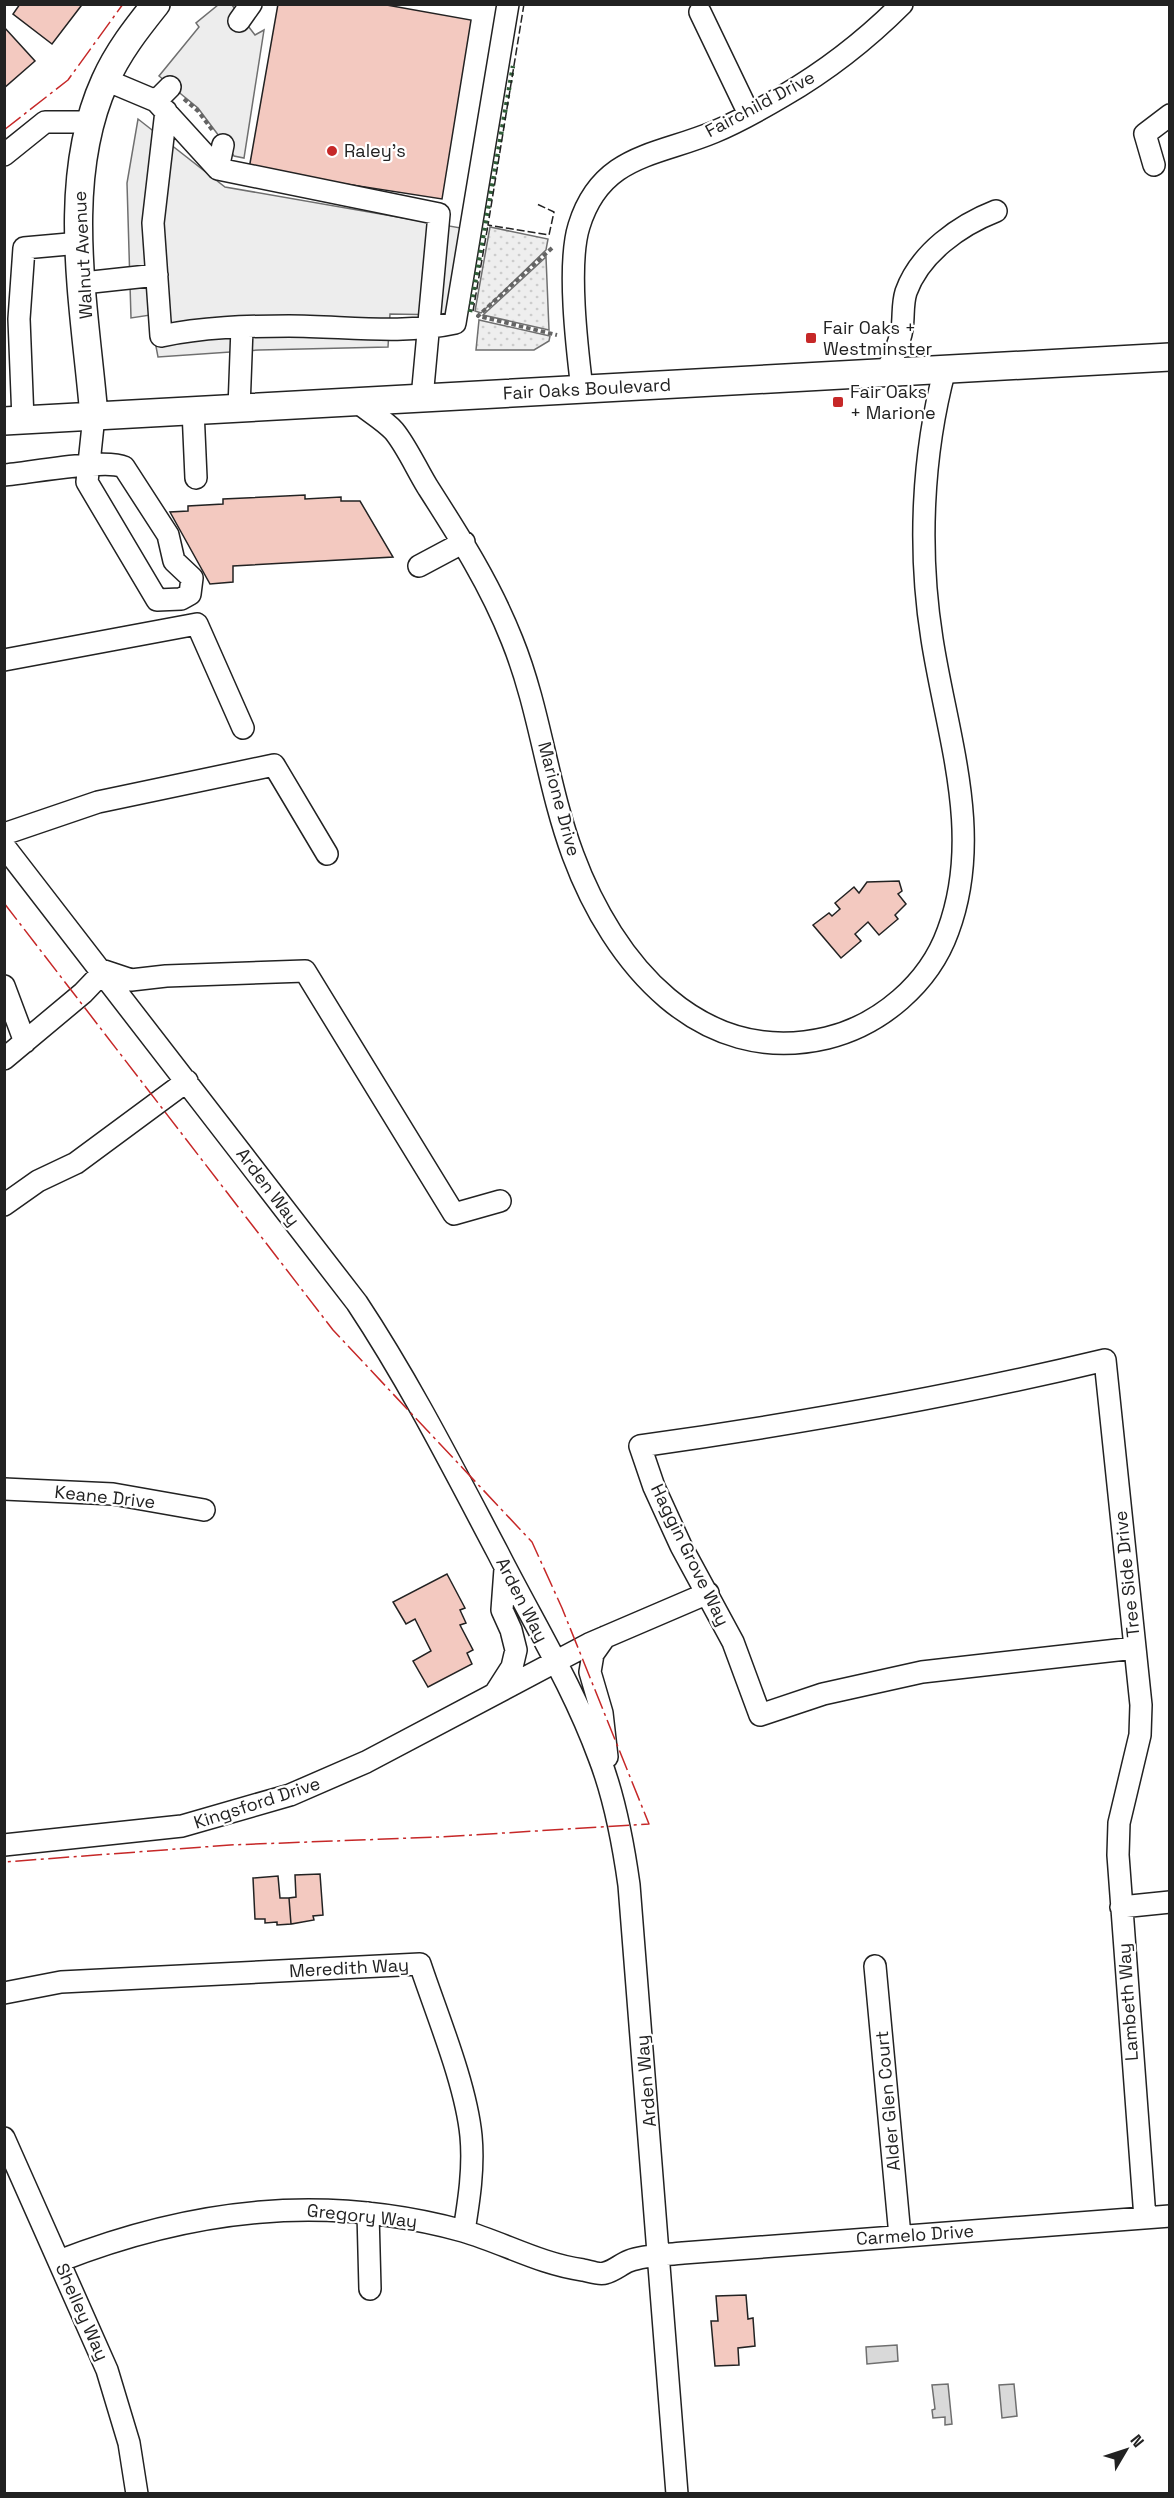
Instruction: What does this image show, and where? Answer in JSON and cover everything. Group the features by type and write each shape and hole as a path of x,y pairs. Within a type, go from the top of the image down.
{"main road":[{"name":"Walnut Avenue","path":"94,416 80,243 79,183 90,122 106,80 130,36 156,4"},
{"name":"Fair Oaks Boulevard","path":"14,420 1170,357"}],"street":[{"path":"164,100 153,223 161,336 191,330 242,328 428,329 455,323 508,4"},
{"name":"Fairchild Drive","path":"582,389 574,253 579,226 591,200 608,178 630,162 714,132 784,95 838,60 902,4"},
{"path":"700,12 749,114"},
{"path":"106,80 164,100 218,169 472,222"},
{"path":"1154,165 1145,134 1170,115"},
{"path":"4,155 45,122 90,122"},
{"path":"218,169 223,145"},
{"path":"887,372 902,329 906,294 915,277 937,248 960,228 996,211"},
{"path":"422,398 439,214"},
{"path":"14,420 12,320 24,248 80,243"},
{"path":"83,283 157,274"},
{"path":"239,408 242,328"},
{"name":"Marione Drive","path":"356,402 393,430 464,542 491,591 529,685 573,855 590,894 635,965 678,1009 705,1025 733,1036 764,1042 794,1043 840,1034 881,1014 905,995 926,972 948,932 962,871 963,809 932,640 924,555 929,464 939,393 945,369"},
{"path":"193,410 196,478"},
{"path":"4,475 89,466 117,464 124,467 168,535 174,561 192,578 190,594 181,599 157,600 87,482 89,466 94,416"},
{"path":"419,566 464,542"},
{"path":"4,660 197,624 243,728"},
{"path":"4,834 98,802 274,765 327,854"},
{"name":"Arden Way","path":"4,846 104,971 357,1303 393,1357 506,1568 585,1723 608,1785 624,1848 629,1886 677,2493"},
{"path":"4,1059 83,993 104,971 131,980 166,976 305,971 454,1214 500,1201"},
{"path":"4,986 25,1042"},
{"path":"4,1205 38,1181 76,1163 187,1081"},
{"name":"Haggin Grove Way","path":"1105,1360 904,1404 772,1427 640,1446 654,1487 681,1546 733,1642 760,1715 823,1694 922,1672 1135,1648"},
{"name":"Tree Side Drive","path":"1105,1360 1141,1705 1140,1735 1128,1786"},
{"name":"Keane Drive","path":"4,1489 112,1494 204,1510"},
{"path":"492,1696 512,1667 516,1650 512,1630 502,1610 506,1568"},
{"name":"Kingsford Drive","path":"4,1845 182,1826 259,1806 338,1775 554,1662 708,1593"},
{"path":"605,1638 593,1654 590,1671 602,1713 608,1785"},
{"name":"Lambeth Way","path":"1128,1786 1119,1823 1118,1855 1145,2218"},
{"path":"1121,1907 1170,1902"},
{"name":"Meredith Way","path":"4,1993 61,1982 420,1964 465,2103 471,2134 471,2181 464,2231"},
{"name":"Alder Glen Court","path":"875,1966 900,2236"},
{"name":"Shelley Way","path":"4,2138 107,2370 122,2413 137,2493"},
{"name":"Gregory Way","path":"59,2261 142,2232 203,2218 307,2209 368,2213 411,2219 464,2231 562,2267 605,2274 630,2260 660,2256"},
{"path":"368,2213 370,2289"},
{"name":"Carmelo Drive","path":"660,2256 1170,2216"}],"path":[{"path":"552,248 478,316 557,335"}],"shaded area":[{"path":"218,5 232,5 255,35 264,30 244,158 234,156 198,108 159,76 199,27 196,23"},
{"path":"138,119 225,187 461,228 448,315 390,314 388,347 259,350 158,357 150,315 131,318 127,183"},
{"path":"490,227 548,239 546,250 481,313 475,311"},
{"path":"546,257 549,330 483,315"},
{"path":"479,320 550,336 549,341 534,350 476,350"},
{"path":"897,2345 898,2361 867,2364 866,2347"},
{"path":"948,2384 952,2424 945,2425 945,2417 933,2418 932,2410 935,2409 932,2385"},
{"path":"1014,2384 1017,2416 1002,2418 999,2385"}],"building":[{"path":"20,4 79,4 81,6 52,44 13,14"},
{"path":"278,4 381,4 471,20 442,199 249,169"},
{"path":"4,27 35,61 4,88"},
{"path":"305,495 305,499 341,497 341,501 360,501 393,557 233,566 233,582 210,584 170,512 188,511 188,506 223,504 223,499"},
{"path":"899,881 902,891 898,894 906,904 895,915 898,919 879,935 868,922 855,934 861,941 841,958 813,925 829,913 832,916 840,909 835,903 854,887 859,893 867,882"},
{"path":"447,1574 465,1608 460,1610 466,1623 460,1625 473,1650 467,1653 472,1664 428,1687 413,1661 431,1651 415,1619 406,1624 393,1602"},
{"path":"320,1874 323,1915 313,1916 314,1920 291,1924 289,1898 296,1897 295,1875"},
{"path":"278,1876 280,1898 289,1898 291,1924 277,1925 277,1922 265,1923 265,1919 255,1919 253,1878"},
{"path":"746,2295 748,2319 753,2318 755,2346 738,2348 739,2365 715,2366 711,2321 718,2321 716,2296"}],"hedge":[{"path":"470,312 513,66"}],"fence":[{"path":"524,4 488,225 549,235 554,212 537,204"},
{"path":"473,311 488,225"}],"power":[{"path":"4,130 68,80 123,4"},
{"path":"4,903 333,1330 532,1542 562,1608 649,1824 439,1837 230,1845 4,1862"}],"place":[{"name":"Raley's","path":"332,151"},
{"name":"Fair Oaks + Westminster","path":"811,338"},
{"name":"Fair Oaks + Marione","path":"838,402"}]}
